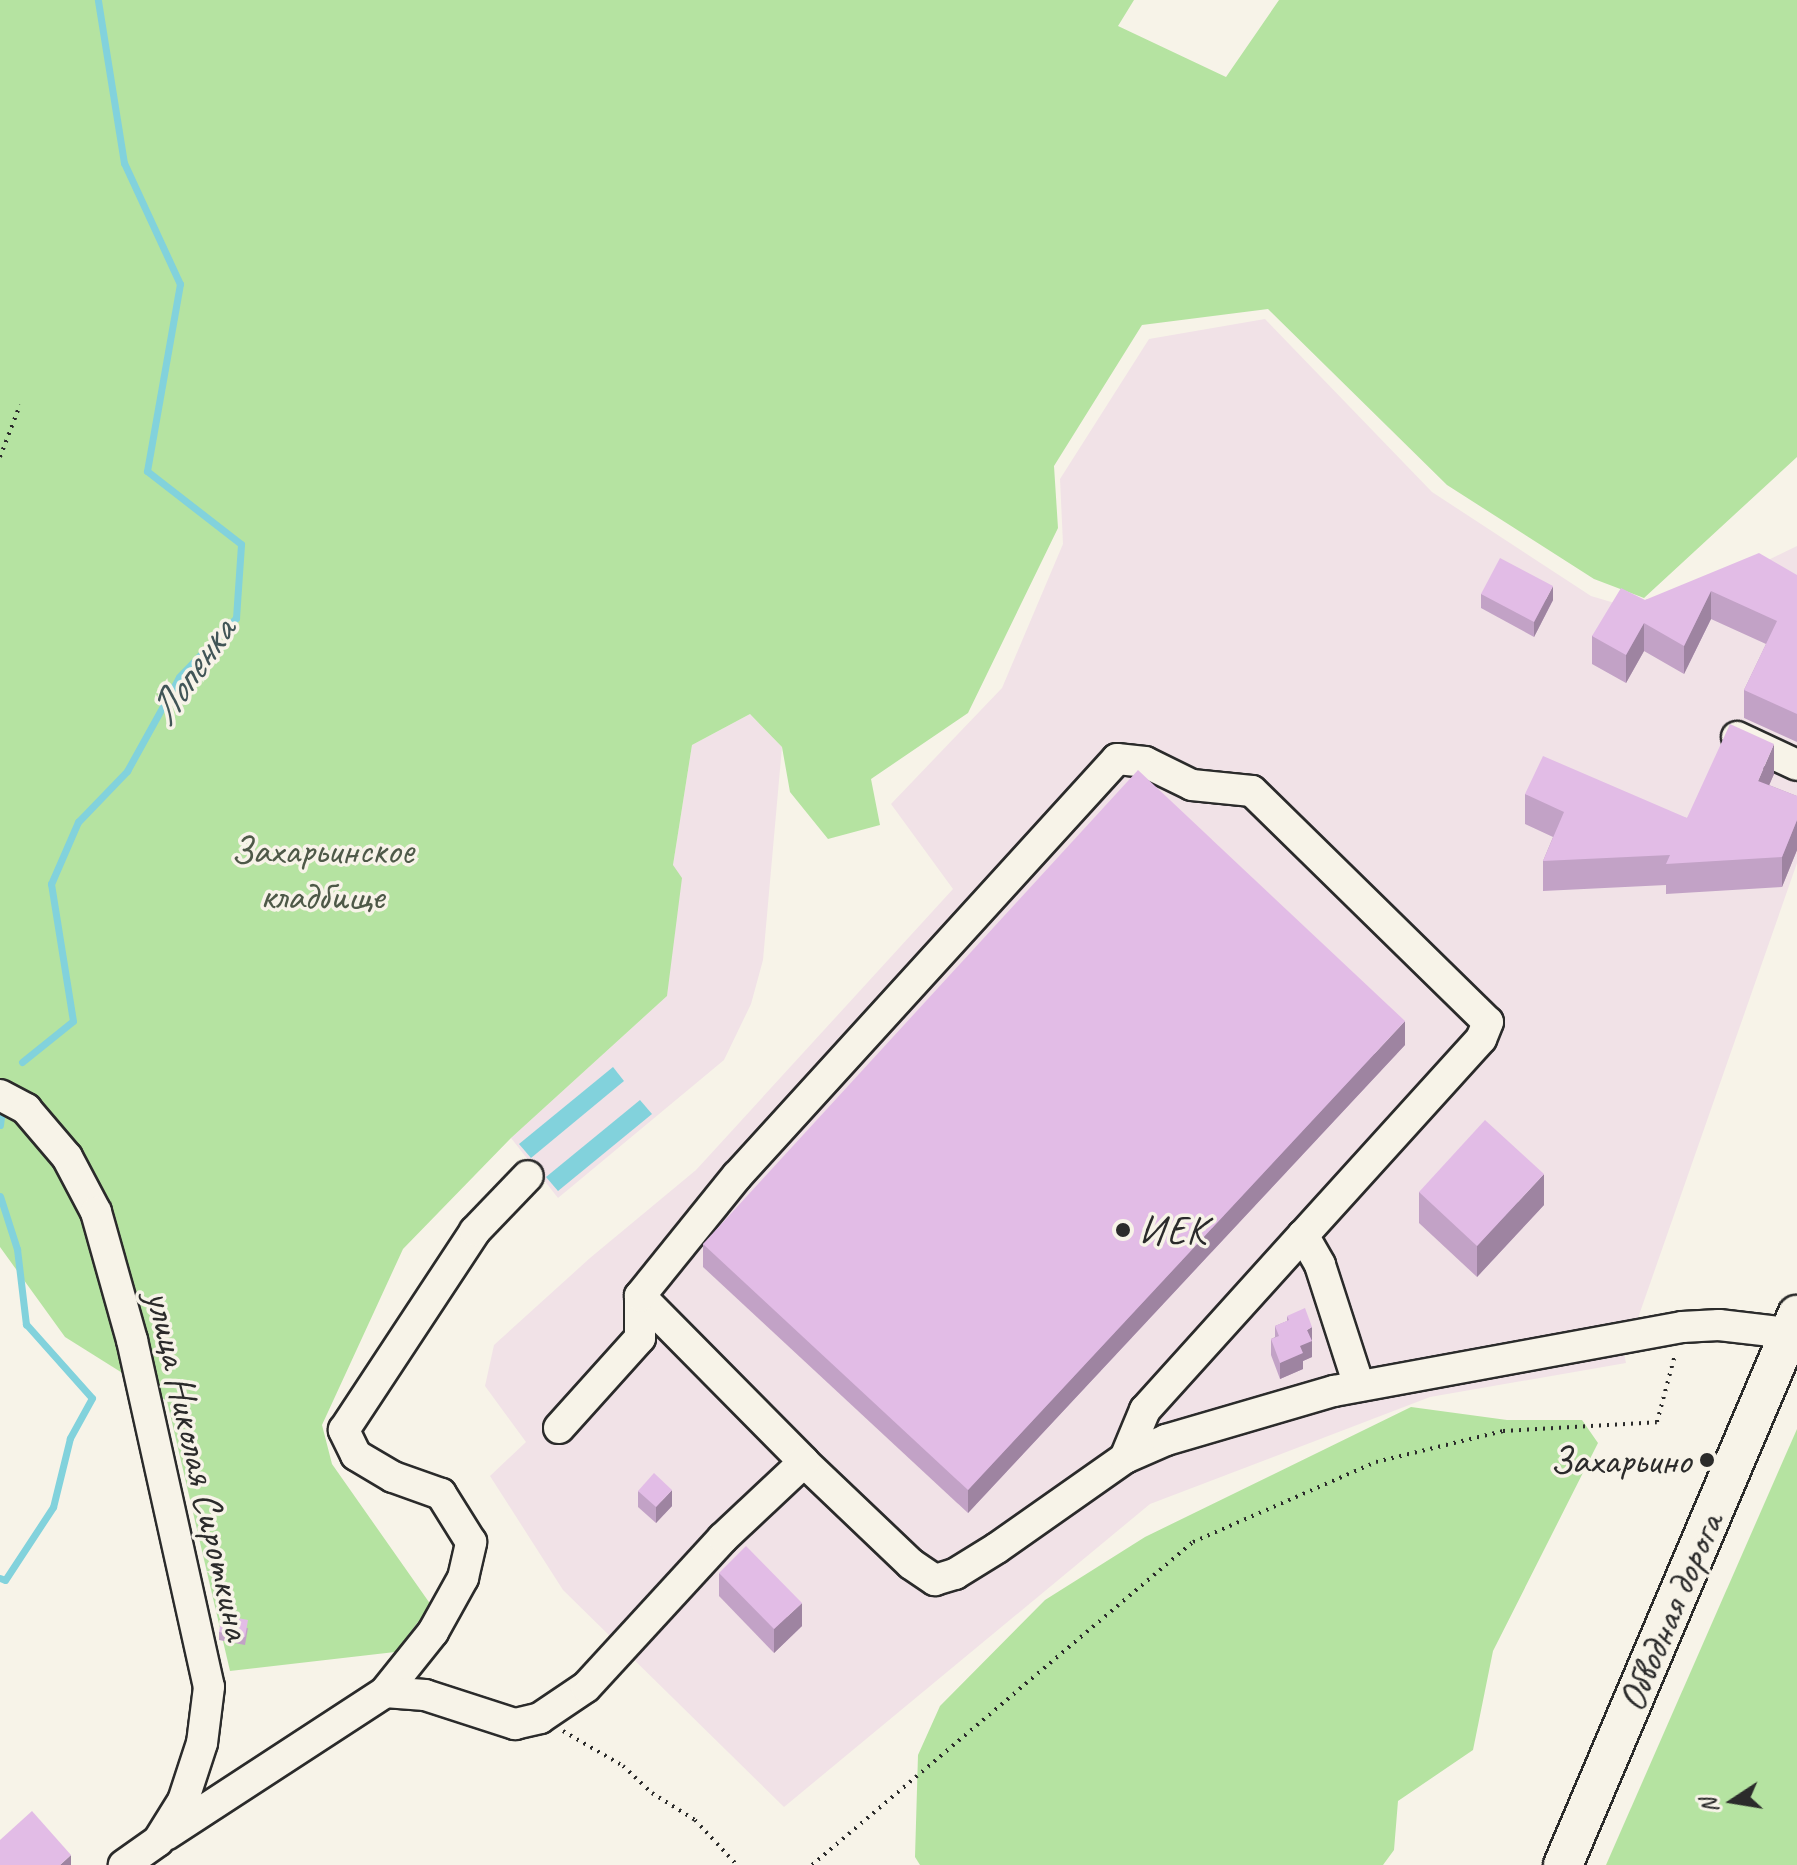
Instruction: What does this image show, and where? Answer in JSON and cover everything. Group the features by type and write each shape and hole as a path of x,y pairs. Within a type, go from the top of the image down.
{"main road":[{"name":"Обводная дорога","path":"1563,1865 1794,1328"}],"street":[{"path":"1726,732 1797,765"},
{"path":"559,1428 640,1338 640,1296 737,1176 1117,759 1145,762 1192,785 1252,791 1488,1022 1481,1039 1145,1410 1125,1458"},
{"name":"улица Николая Сироткина","path":"0,1095 26,1109 67,1157 96,1212 132,1340 209,1687 202,1743 183,1801 158,1841 124,1865"},
{"path":"158,1841 385,1692 433,1632 463,1578 471,1542 441,1494 393,1477 356,1455 344,1430 475,1231 528,1176"},
{"path":"1303,1235 1320,1265 1359,1386"},
{"path":"640,1296 804,1462 911,1564 935,1580 955,1574 997,1548 1125,1458 1166,1440 1359,1386 1682,1327 1794,1328"},
{"path":"385,1692 425,1695 515,1724 540,1718 586,1687 723,1538 804,1462"}],"path":[{"path":"0,457 20,405"},
{"path":"812,1865 1193,1542 1376,1462 1503,1431 1657,1422 1682,1327"},
{"path":"540,1718 623,1766 652,1793 695,1820 737,1865"}],"shaded area":[{"path":"1265,319 1432,492 1591,596 1655,615 1797,546 1797,863 1638,1318 1618,1324 1626,1363 1430,1397 1150,1504 784,1807 563,1590 490,1476 526,1442 485,1386 494,1345 590,1258 696,1170 953,889 891,804 1002,688 1063,544 1060,479 1149,339"},
{"path":"750,714 782,747 763,960 751,1004 724,1060 558,1198 511,1138 667,996 673,865 692,745"}],"green space":[{"name":"Захарьинское кладбище","path":"0,0 1134,0 1118,26 1226,77 1279,0 1797,0 1797,457 1644,598 1594,579 1447,485 1268,309 1142,325 1054,466 1058,528 968,713 871,779 880,825 828,839 790,792 782,747 750,714 692,745 673,865 682,878 667,996 511,1138 403,1249 322,1425 332,1464 431,1605 395,1652 230,1671 167,1401 65,1337 0,1247"},
{"path":"1411,1407 1507,1420 1582,1420 1598,1443 1493,1651 1473,1750 1398,1801 1394,1850 1383,1865 920,1865 915,1857 918,1755 940,1706 1045,1600 1145,1537"},
{"path":"1797,1429 1797,1865 1606,1865"}],"water":[{"path":"613,1067 624,1081 531,1158 519,1144"},
{"path":"640,1100 652,1114 558,1191 546,1177"}],"building":[{"path":"1759,553 1797,575 1797,714 1744,690 1777,621 1711,591 1684,646 1644,623 1626,655 1592,636 1621,588 1645,600"},
{"path":"1500,558 1553,586 1534,622 1481,594"},
{"path":"1730,724 1774,744 1758,781 1797,796 1797,820 1782,857 1666,864 1670,855 1543,861 1564,812 1525,794 1543,756 1687,818"},
{"path":"1138,770 1405,1021 968,1490 703,1244"},
{"path":"1485,1120 1544,1174 1477,1246 1419,1192"},
{"path":"1305,1308 1312,1327 1307,1330 1312,1341 1300,1346 1303,1353 1280,1363 1271,1339 1279,1336 1275,1326 1289,1320 1287,1316"},
{"path":"654,1473 672,1490 656,1507 638,1491"},
{"path":"746,1546 802,1603 774,1629 719,1573"},
{"path":"222,1615 248,1620 245,1637 219,1632"},
{"path":"32,1811 71,1855 60,1865 0,1865 0,1840"}],"waterway":[{"name":"Лопенка","path":"22,1062 73,1021 51,884 78,822 127,771 179,677 236,618 241,544 147,471 180,284 124,163 98,0"},
{"name":"Лопенка","path":"0,1125 2,1108"},
{"name":"Лопенка","path":"0,1196 17,1249 26,1324 92,1398 70,1438 53,1507 5,1580 0,1578"}],"place":[{"name":"ИЕК","path":"1123,1230"},
{"name":"Захарьино","path":"1707,1460"}]}
